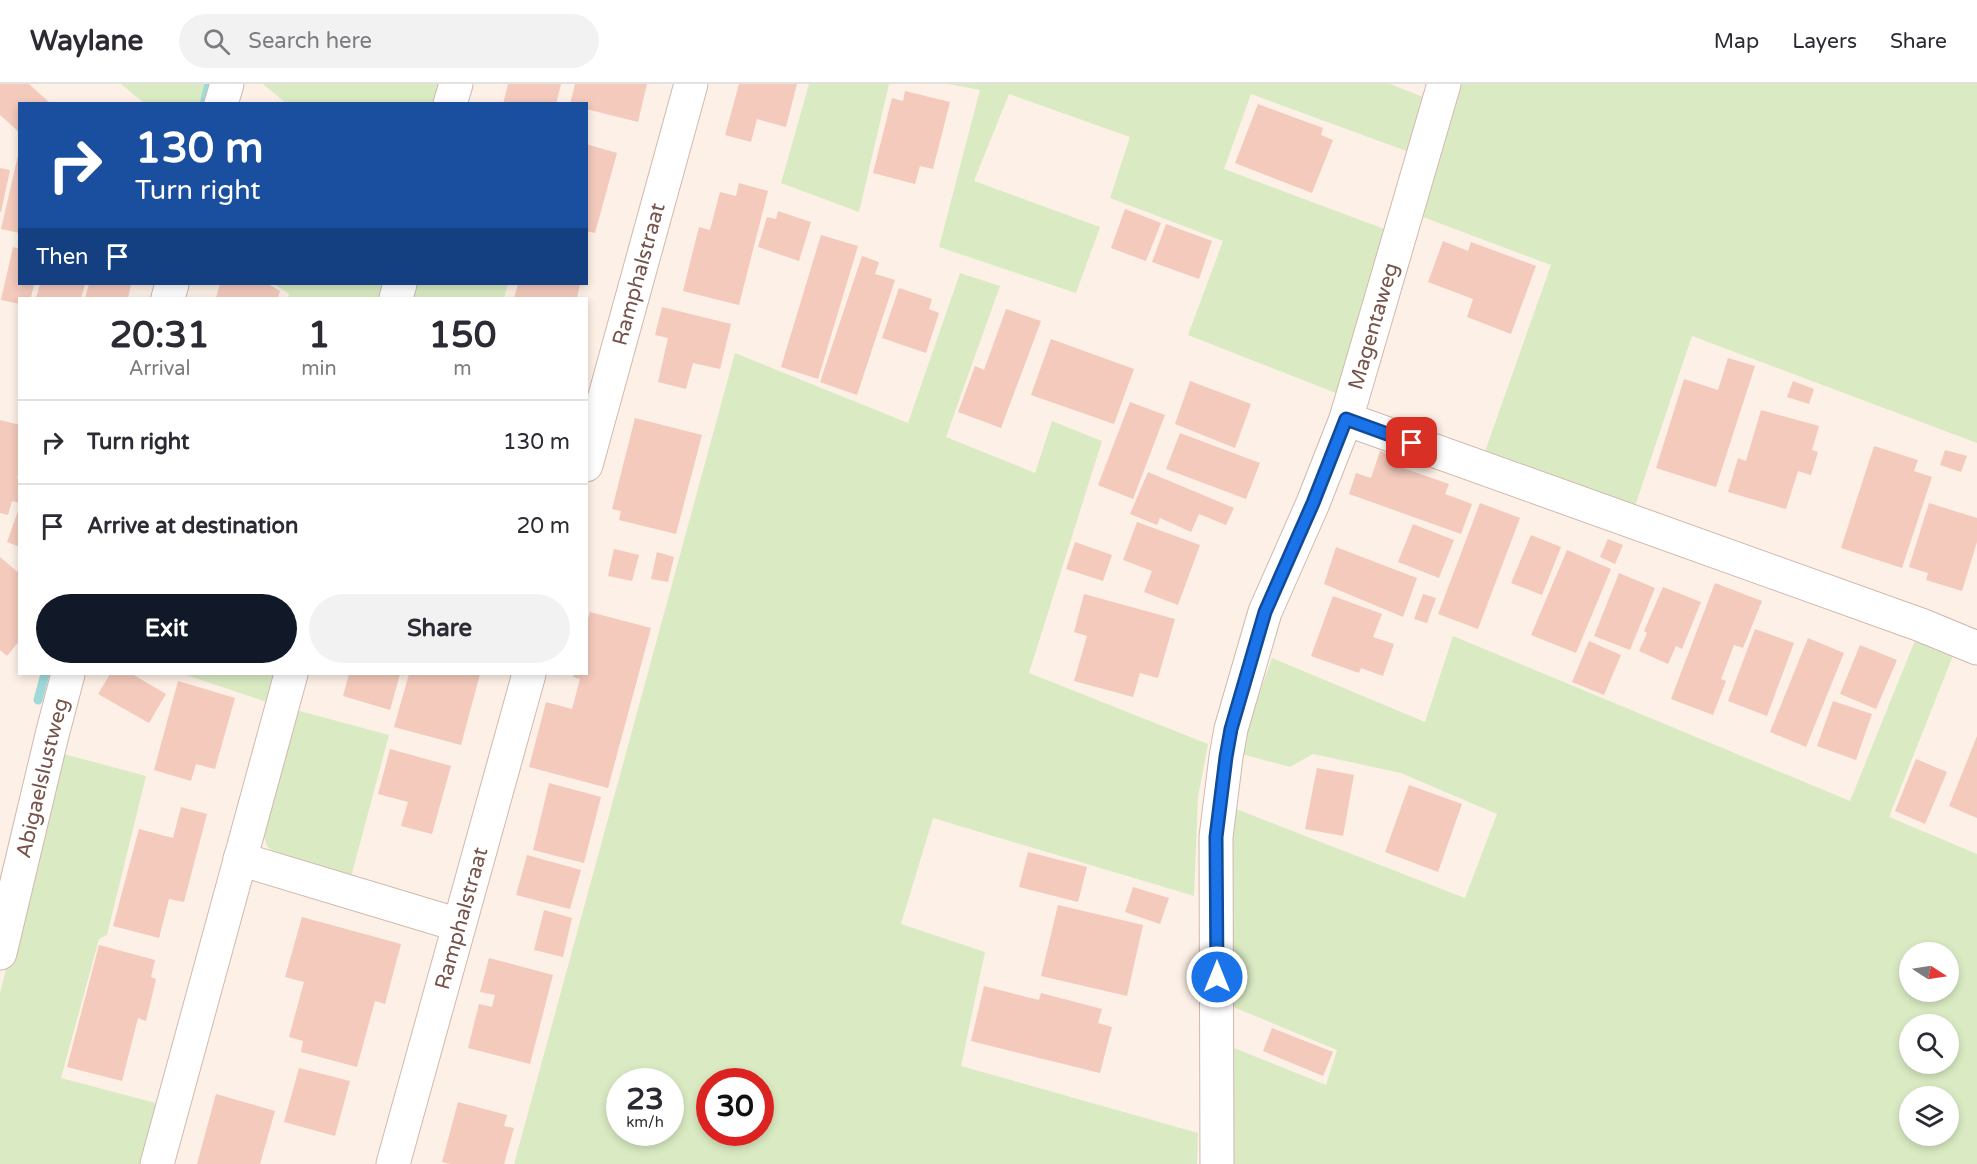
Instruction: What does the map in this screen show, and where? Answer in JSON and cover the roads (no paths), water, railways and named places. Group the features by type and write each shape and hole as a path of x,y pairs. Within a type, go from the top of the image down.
{"street":[{"path":"222,102 227,84"},
{"path":"451,102 456,84"},
{"name":"Ramphalstraat","path":"588,458 691,84"},
{"name":"Magentaweg","path":"1217,1164 1216,837 1231,729 1265,612 1313,503 1346,419 1444,84"},
{"path":"1346,419 1921,625 1977,648"},
{"name":"Abigaelslustweg","path":"0,953 68,675"},
{"path":"157,1164 291,675"},
{"name":"Ramphalstraat","path":"393,1164 529,675"},
{"path":"240,859 459,925"}],"waterway":[{"path":"204,102 209,84"},
{"path":"38,700 45,675"}]}
